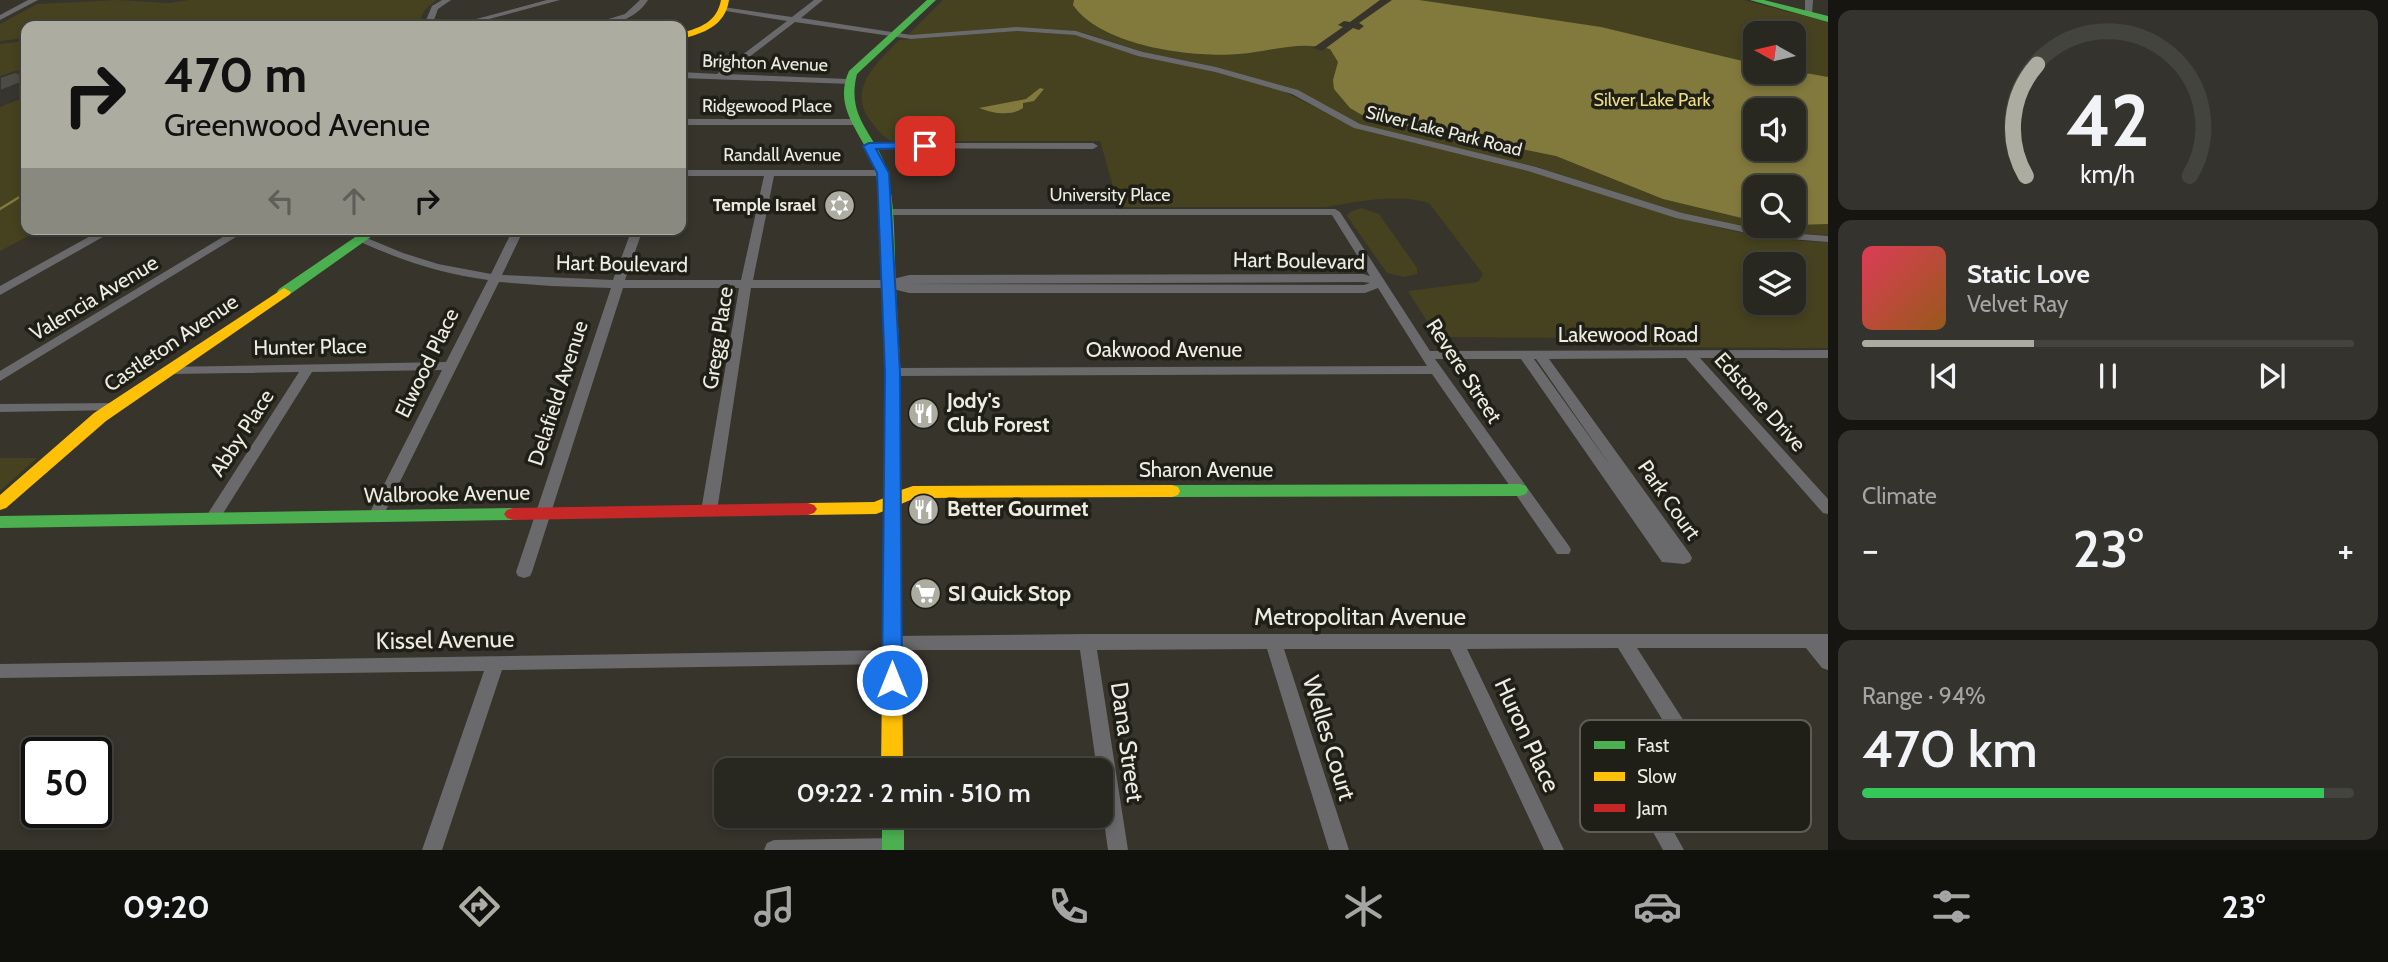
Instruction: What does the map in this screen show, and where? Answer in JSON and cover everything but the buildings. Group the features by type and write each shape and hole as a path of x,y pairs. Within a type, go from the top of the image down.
{"street":[{"path":"431,21 432,13 447,0"},
{"path":"474,21 556,0"},
{"path":"605,21 635,12 644,0"},
{"path":"718,77 819,0"},
{"path":"892,758 893,372 883,173 853,122 847,100 848,82 852,73 932,0"},
{"path":"1754,0 1809,7 1828,19"},
{"path":"8,5 30,2"},
{"path":"0,18 30,2"},
{"path":"686,34 715,23 724,16 725,5"},
{"name":"Silver Lake Park Road","path":"725,5 793,19 893,35 930,38 1017,29 1083,34 1141,54 1216,69 1295,92 1342,119 1365,128 1532,169 1681,216 1766,234 1828,239"},
{"name":"Brighton Avenue","path":"686,75 848,82"},
{"name":"Ridgewood Place","path":"686,122 853,122"},
{"path":"869,146 1093,146"},
{"name":"Randall Avenue","path":"686,173 883,173"},
{"name":"Gregg Place","path":"709,511 746,284 770,173"},
{"name":"University Place","path":"885,212 1335,212"},
{"name":"Revere Street","path":"1335,212 1436,370 1563,550"},
{"path":"0,290 101,235"},
{"name":"Valencia Avenue","path":"0,377 234,235"},
{"name":"Castleton Avenue","path":"0,503 85,428 368,235"},
{"name":"Hart Boulevard","path":"371,235 420,263 492,279 618,284 889,284 909,289 1368,289 1382,283"},
{"name":"Elwood Place","path":"376,516 516,235"},
{"name":"Delafield Avenue","path":"524,572 636,235"},
{"name":"Edstone Drive","path":"1689,354 1828,509"},
{"name":"Lakewood Road","path":"1427,355 1828,354"},
{"name":"Park Court","path":"1532,355 1684,558 1668,558 1532,355"},
{"name":"Hunter Place","path":"170,370 450,366"},
{"name":"Abby Place","path":"212,519 308,368"},
{"name":"Oakwood Avenue","path":"893,372 1436,370"},
{"path":"0,408 116,407"},
{"name":"Sharon Avenue","path":"894,501 914,492 1520,490"},
{"name":"Walbrooke Avenue","path":"0,522 876,508 894,501"},
{"name":"Metropolitan Avenue","path":"892,650 1087,641 1819,641"},
{"name":"Dana Street","path":"1087,641 1118,850"},
{"name":"Welles Court","path":"1273,641 1339,850"},
{"name":"Huron Place","path":"1455,641 1554,850"},
{"path":"1623,641 1673,720"},
{"path":"1819,641 1828,663"},
{"name":"Kissel Avenue","path":"0,671 495,664 892,650"},
{"path":"432,850 495,664"},
{"path":"774,850 893,849 893,828"},
{"path":"1664,832 1674,850"}],"green space":[{"path":"117,0 168,3 189,0 437,0 422,14 422,21 21,21 21,39 0,41 0,24 37,4"},
{"name":"Silver Lake Park","path":"943,0 1743,0 1828,22 1828,235 1806,234 1806,175 1743,175 1743,227 1688,215 1537,167 1361,125 1303,93 1216,67 1147,53 1081,32 1011,28 928,36 908,35"},
{"path":"1016,31 1075,35 1281,90 1358,129 1516,168 1681,218 1743,233 1743,238 1828,242 1828,348 1640,347 1615,331 1595,338 1437,337 1408,291 1478,282 1483,274 1429,203 1390,199 1325,207 1119,207 1100,141 892,141 883,136 865,111 862,99 867,78 899,40"},
{"path":"21,42 21,68 0,83 0,44"},
{"path":"21,99 21,235 31,235 0,251 0,107"},
{"path":"1361,208 1379,214 1417,268 1417,274 1404,277 1387,273 1347,216"},
{"path":"0,458 37,458 0,491"}],"shaded area":[{"name":"Silver Lake Park","path":"1074,0 1419,0 1601,27 1743,61 1743,84 1806,84 1806,73 1828,77 1828,224 1806,225 1806,175 1743,175 1743,218 1663,199 1556,156 1362,115 1350,108 1334,89 1333,80 1338,62 1330,49 1296,46 1250,53 1197,54 1125,40 1086,19 1073,5"},
{"path":"1040,88 1044,89 1034,101 1023,103 1023,108 1018,111 1001,113 979,108 1026,99"}],"pier":[{"path":"1380,0 1392,0 1359,23 1364,26 1359,30 1353,28 1322,51 1313,48 1343,27 1338,25 1344,21 1350,22"}],"waterway":[{"path":"0,209 21,196"}],"traffic: fast":[{"path":"889,290 882,172 854,120 850,110 848,87 852,73 932,0"},
{"path":"1754,0 1828,19"},
{"path":"284,292 367,235"},
{"path":"1172,491 1520,490"},
{"path":"0,522 513,514"},
{"path":"893,828 893,850"}],"traffic: slow":[{"path":"686,34 704,29 716,21 721,15 725,0"},
{"path":"889,290 893,381 892,758"},
{"path":"0,504 100,417 284,292"},
{"path":"808,509 876,508 913,492 1172,491"}],"traffic: jam":[{"path":"513,514 808,509"}],"place":[{"name":"Temple Israel","path":"839,205"},
{"name":"Jody's Club Forest","path":"924,413"},
{"name":"Better Gourmet","path":"924,509"},
{"name":"SI Quick Stop","path":"925,594"}],"route":[{"path":"892,680 893,372 883,173 877,156 869,146 925,146"}]}
